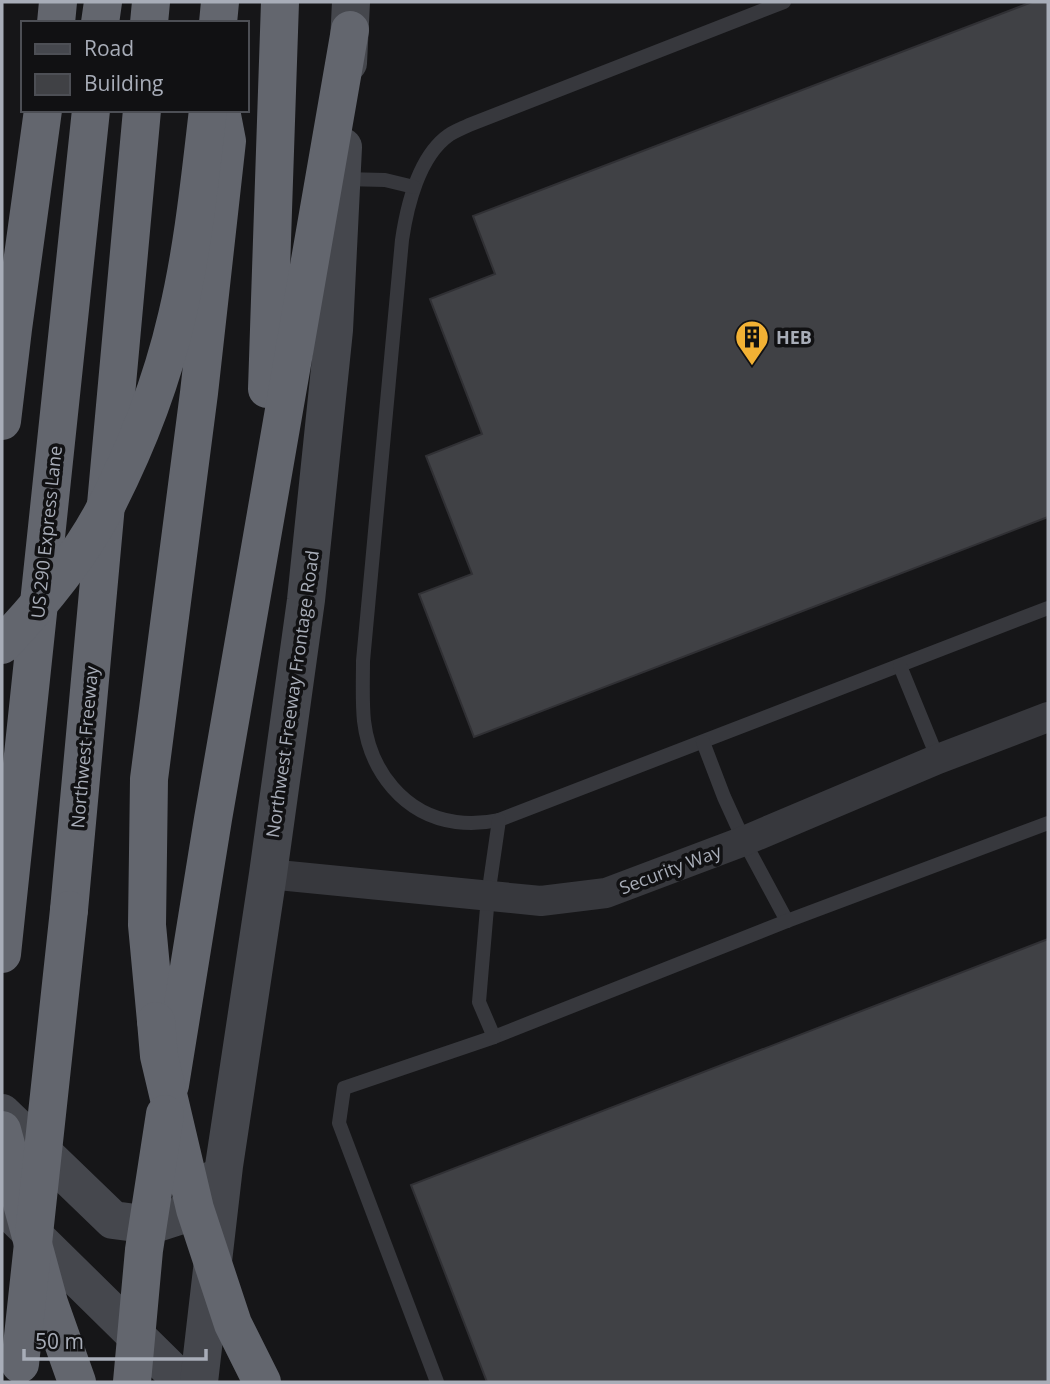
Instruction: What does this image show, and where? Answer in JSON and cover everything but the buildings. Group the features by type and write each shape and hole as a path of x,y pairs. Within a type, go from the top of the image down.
{"highway":[{"path":"55,21 58,2"},
{"path":"100,21 103,2"},
{"path":"149,21 151,2"},
{"path":"218,21 220,2"},
{"path":"262,531 280,2"},
{"path":"132,1382 144,1250 212,819 351,16"},
{"path":"2,421 43,112"},
{"name":"US 290 Express Lane","path":"2,954 91,112"},
{"name":"Northwest Freeway","path":"18,1382 69,910 142,112"},
{"path":"2,645 51,590 101,516 154,396 178,313 208,112"},
{"path":"221,112 227,141 200,393 149,779 147,925 159,1056 195,1209 233,1324 262,1382"},
{"path":"2,1130 49,1303 77,1382"}],"main road":[{"name":"Northwest Freeway Frontage Road","path":"199,1382 224,1166 306,600 334,330 351,16"},
{"path":"2,1113 113,1220 151,1225 182,1215 224,1166"},
{"path":"2,1204 183,1382"}],"street":[{"name":"Security Way","path":"268,874 541,901 606,893 744,841 1048,716"}],"lane":[{"path":"784,2 469,125 448,135 420,174 405,219 363,661 365,723 370,744 386,781 412,806 435,817 478,824 499,820 1048,608"},
{"path":"341,179 385,180 415,187"},
{"path":"900,666 938,760"},
{"path":"703,742 744,841 787,922"},
{"path":"494,1037 479,1002 488,896 499,820"},
{"path":"438,1382 339,1123 344,1088 494,1037 1048,823"}],"place":[{"name":"HEB","path":"752,367"}]}
